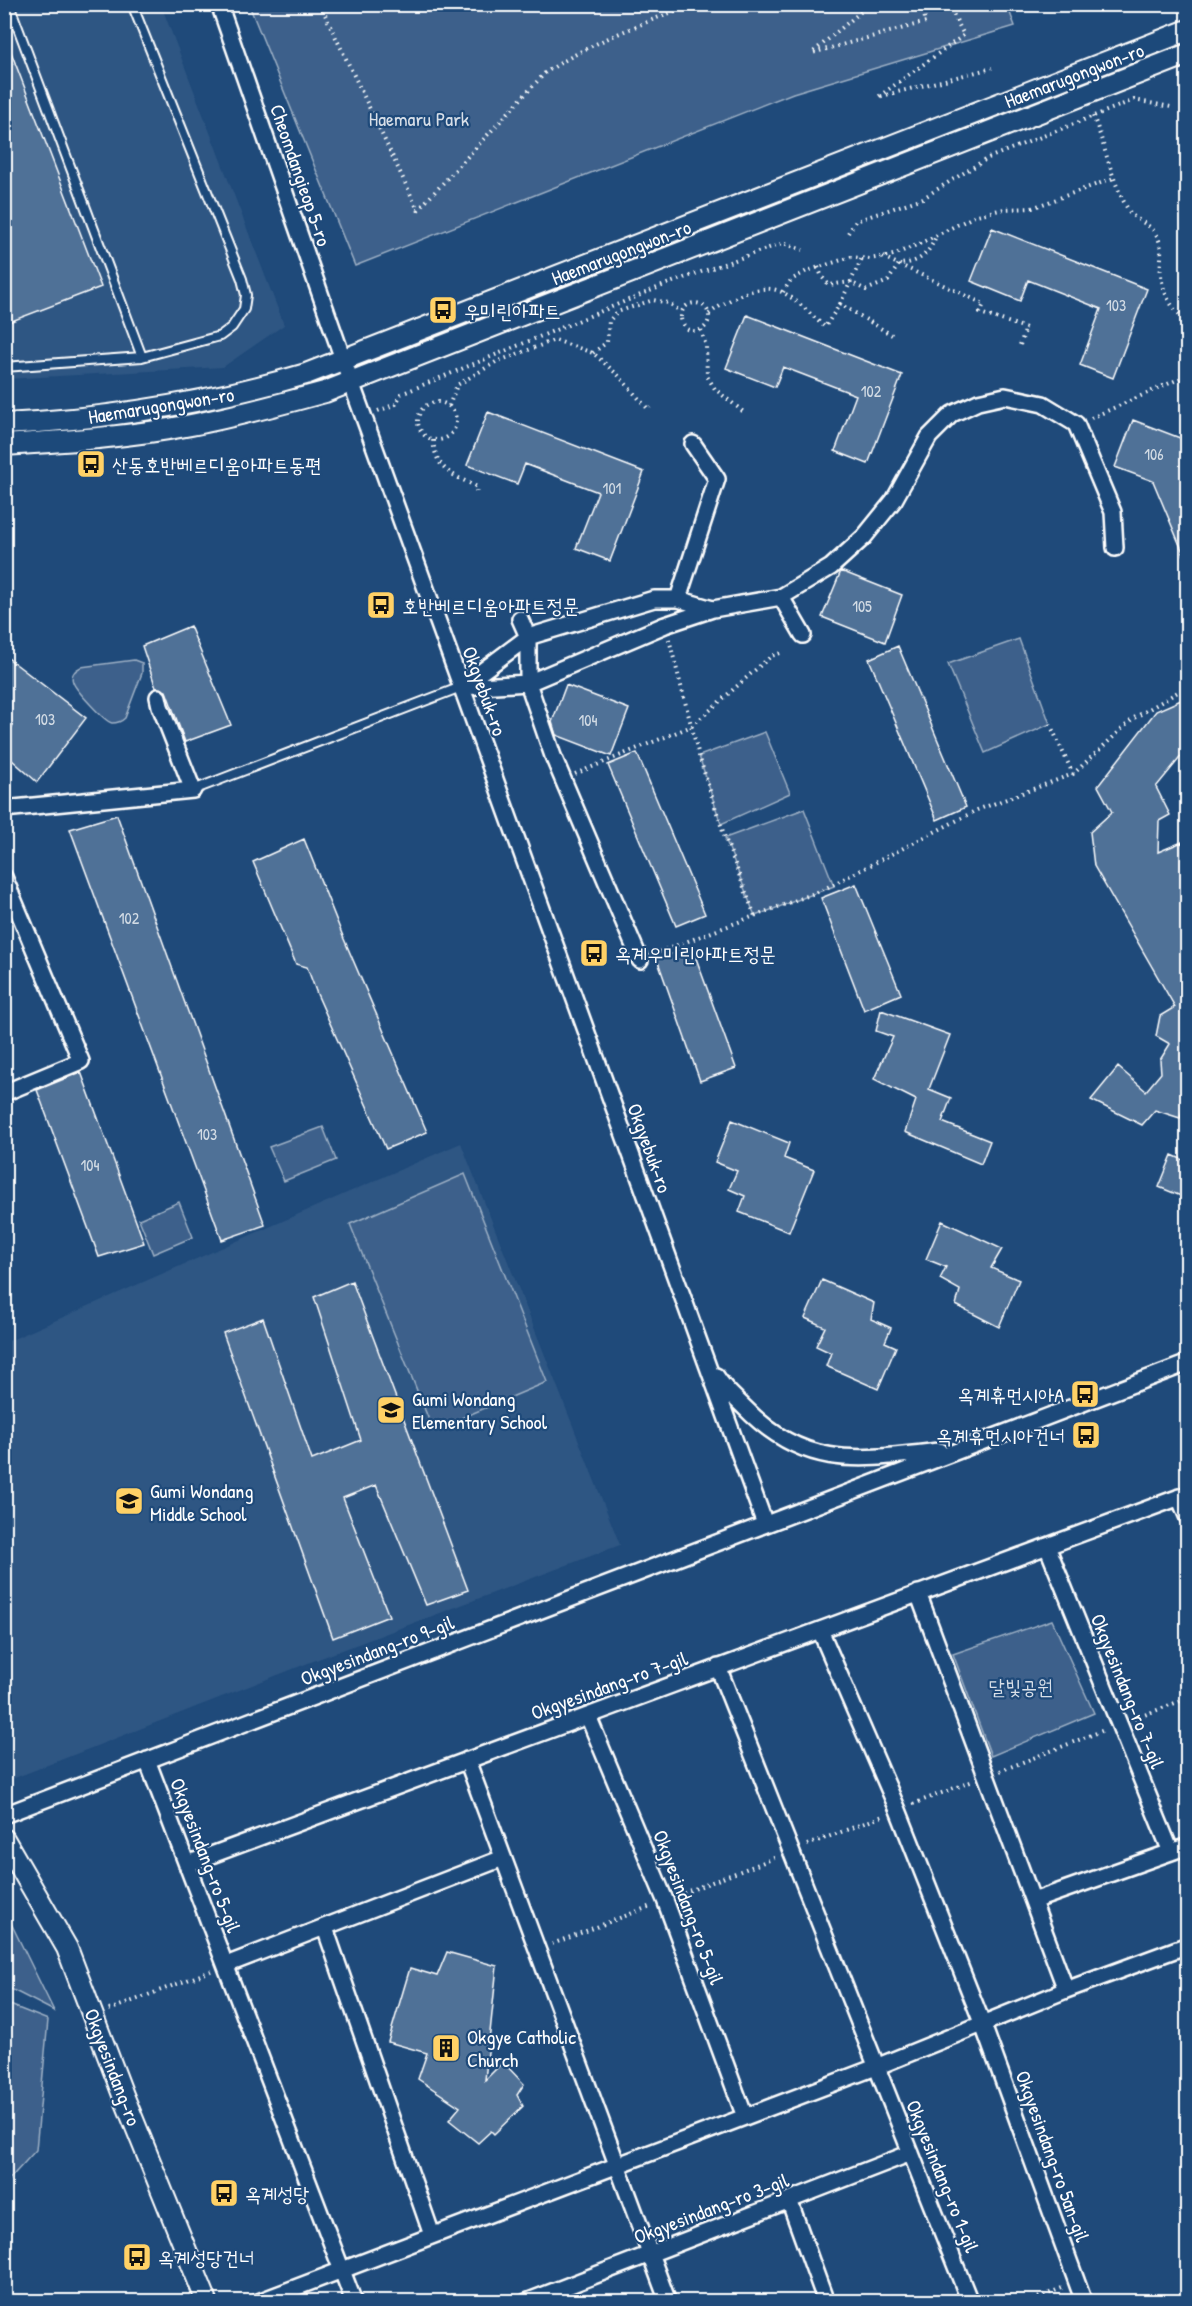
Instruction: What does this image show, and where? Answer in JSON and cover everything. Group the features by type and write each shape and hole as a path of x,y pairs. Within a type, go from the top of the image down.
{"street":[{"name":"Cheomdangieop 5-ro","path":"219,4 343,360"},
{"name":"Haemarugongwon-ro","path":"4,424 125,413 259,388 306,374 1182,33"},
{"path":"1182,33 1187,60"},
{"name":"Haemarugongwon-ro","path":"4,445 80,440 190,425 265,409 351,382 1187,60"},
{"name":"Okgyebuk-ro","path":"343,360 765,1524"},
{"path":"461,687 528,683 665,625 713,609 781,597 831,567 864,537 894,500 929,437 952,414 978,402 1005,396 1043,404 1076,424 1113,512 1115,548"},
{"path":"678,599 717,478 693,444"},
{"path":"781,597 802,635"},
{"path":"461,687 528,637 654,599 678,599 713,609"},
{"path":"520,619 528,637 528,683 553,756 640,960"},
{"path":"4,809 193,790 158,697"},
{"path":"4,877 81,1061 4,1093"},
{"path":"699,1344 721,1385 755,1419 795,1446 818,1454 845,1459 868,1459 962,1449"},
{"path":"765,1524 1188,1363"},
{"path":"1183,1495 1188,1518"},
{"name":"Okgyesindang-ro 7-gil","path":"187,1864 1183,1495"},
{"name":"Okgyesindang-ro 9-gil","path":"4,1815 765,1524"},
{"name":"Okgyesindang-ro 7-gil","path":"1047,1546 1171,1852"},
{"path":"918,1593 1066,1990"},
{"path":"820,1630 898,1810 983,2025"},
{"path":"718,1667 876,2067"},
{"name":"Okgyesindang-ro 5-gil","path":"588,1716 665,1900 745,2117"},
{"name":"Okgyesindang-ro 5-gil","path":"147,1760 342,2270"},
{"path":"467,1760 668,2301"},
{"name":"Okgyesindang-ro","path":"4,1839 67,1948 207,2301"},
{"path":"1033,1902 1188,1846"},
{"name":"Okgyesindang-ro 5-gil","path":"226,1965 503,1858"},
{"path":"325,1928 432,2235"},
{"path":"258,2301 876,2067 1066,1990 1188,1945"},
{"name":"Okgyesindang-ro 5an-gil","path":"983,2025 1084,2301"},
{"name":"Okgyesindang-ro 1-gil","path":"876,2067 970,2301"},
{"name":"Okgyesindang-ro 3-gil","path":"526,2301 911,2153"},
{"path":"789,2200 826,2301"},
{"path":"342,2270 354,2301"}],"lane":[{"path":"9,4 142,357"},
{"path":"4,367 142,357 220,336 232,327 244,309 246,294 238,268 132,4"},
{"path":"193,790 461,687"}],"path":[{"path":"320,4 418,210 545,73 570,56 616,34 693,4"},
{"path":"870,4 812,53 926,22 921,4"},
{"path":"948,4 964,35 878,97 992,68"},
{"path":"848,233 856,221 923,198 988,158 1134,100 1172,107"},
{"path":"1093,116 1114,178 1131,215 1147,224 1156,234 1163,256 1160,273 1164,293 1179,316 1188,321"},
{"path":"783,292 791,280 818,267 851,257 883,257 919,244 977,215 1004,209 1032,207 1114,178"},
{"path":"818,267 822,277 829,285 850,282 866,290 874,288 888,280 899,264 918,260 926,254 936,236"},
{"path":"363,416 396,404 401,394 667,284 783,243 803,250"},
{"path":"883,257 984,304 980,313 1026,328 1020,345"},
{"path":"709,314 723,303 745,294 770,288 783,292 825,327 840,304 862,258"},
{"path":"592,354 607,342 609,321 617,312 653,300 669,303 681,312"},
{"path":"696,302 704,306 709,314 708,323 701,330 687,329 681,322 681,312 687,305 696,302"},
{"path":"840,304 892,335"},
{"path":"701,330 706,346 707,376 715,389 746,414"},
{"path":"449,406 457,385 496,362 555,340 592,354 618,375 648,408 650,406"},
{"path":"1076,424 1188,375"},
{"path":"443,403 449,406 455,417 454,429 445,438 433,440 422,434 417,422 425,405 443,403"},
{"path":"433,440 434,454 443,469 477,487 476,494"},
{"path":"665,625 699,756 725,838 755,916"},
{"path":"564,779 692,726 771,656 784,652"},
{"path":"640,960 820,891 977,810 1073,774 1134,718 1188,686"},
{"path":"1050,724 1073,774"},
{"path":"537,1950 1188,1698"},
{"path":"93,2016 226,1965"},
{"path":"1027,2301 1076,2282"}],"shaded area":[{"path":"5,5 161,5 284,325 223,367 5,379"},
{"path":"461,1143 620,1545 321,1658 12,1779 4,1764 4,1343"}],"green space":[{"name":"Haemaru Park","path":"249,5 1007,5 1015,26 793,93 355,266"},
{"path":"1019,639 1050,724 985,753 948,664"},
{"path":"134,660 142,663 142,673 125,718 120,722 112,723 97,711 79,691 73,682 73,675 81,667"},
{"path":"765,732 790,793 721,824 699,756"},
{"path":"804,809 834,886 755,916 725,838"},
{"path":"323,1127 336,1160 284,1181 269,1147"},
{"path":"465,1174 547,1382 433,1430 350,1224"},
{"path":"179,1202 193,1237 153,1254 139,1219"},
{"name":"달빛공원","path":"1052,1620 1094,1713 991,1756 953,1654"},
{"path":"5,1911 54,2011 5,1986"},
{"path":"5,2003 48,2020 36,2150 5,2184"}],"building":[{"path":"6,39 101,287 4,324 4,40"},
{"path":"992,228 1147,289 1113,378 1080,365 1101,309 1028,280 1020,301 971,281"},
{"path":"747,315 902,375 868,464 835,451 856,395 783,367 775,387 726,368"},
{"path":"488,412 644,472 610,561 576,548 598,492 525,464 517,484 467,465"},
{"path":"1133,420 1188,441 1187,562 1153,481 1115,467"},
{"path":"841,571 902,595 885,642 822,617"},
{"path":"190,626 231,725 185,742 166,691 156,688 142,646"},
{"path":"898,646 966,807 937,820 869,659"},
{"path":"4,655 86,718 37,782 4,753 4,736 13,726 4,720"},
{"path":"566,685 629,709 611,756 556,735 552,722"},
{"path":"1188,697 1188,748 1156,787 1170,815 1159,821 1158,852 1182,842 1188,856 1188,1091 1180,1118 1155,1110 1142,1125 1091,1100 1118,1067 1146,1091 1161,1073 1160,1060 1170,1044 1156,1036 1160,1016 1175,1007 1094,866 1090,832 1112,812 1098,786 1156,711"},
{"path":"637,753 705,914 676,926 608,765"},
{"path":"117,815 265,1225 222,1240 70,829"},
{"path":"304,839 344,939 427,1132 386,1149 307,967 296,964 253,862"},
{"path":"856,884 901,994 864,1010 821,898"},
{"path":"692,947 736,1068 700,1081 657,959"},
{"path":"881,1010 950,1035 929,1089 951,1098 942,1122 990,1141 981,1164 905,1132 916,1100 874,1079 893,1037 876,1031"},
{"path":"81,1072 144,1243 99,1257 37,1090"},
{"path":"732,1120 789,1143 784,1158 814,1170 789,1232 739,1212 745,1196 729,1189 737,1171 715,1162"},
{"path":"1172,1155 1188,1162 1188,1199 1159,1187"},
{"path":"942,1221 1002,1249 991,1268 1019,1280 999,1327 956,1305 960,1290 940,1279 946,1267 926,1259"},
{"path":"822,1280 874,1303 871,1319 891,1328 885,1342 896,1347 878,1389 826,1366 831,1353 816,1346 825,1327 805,1318"},
{"path":"352,1281 468,1590 426,1605 376,1485 343,1498 389,1616 333,1638 223,1333 263,1318 312,1460 361,1440 314,1297"},
{"name":"Okgye Catholic Church","path":"447,1952 497,1966 485,2080 503,2062 524,2084 517,2095 523,2106 494,2134 491,2131 478,2143 449,2120 460,2107 418,2079 427,2053 388,2042 410,1968 437,1976"}],"place":[{"name":"우미린아파트","path":"443,310"},
{"name":"산동호반베르디움아파트동편","path":"91,464"},
{"name":"호반베르디움아파트정문","path":"381,605"},
{"name":"옥계우미린아파트정문","path":"594,953"},
{"name":"옥계휴먼시아A","path":"1085,1394"},
{"name":"Gumi Wondang Elementary School","path":"391,1410"},
{"name":"옥계휴먼시아건너","path":"1086,1435"},
{"name":"Gumi Wondang Middle School","path":"129,1501"},
{"name":"Okgye Catholic Church","path":"446,2048"},
{"name":"옥계성당","path":"224,2193"},
{"name":"옥계성당건너","path":"137,2257"}]}
